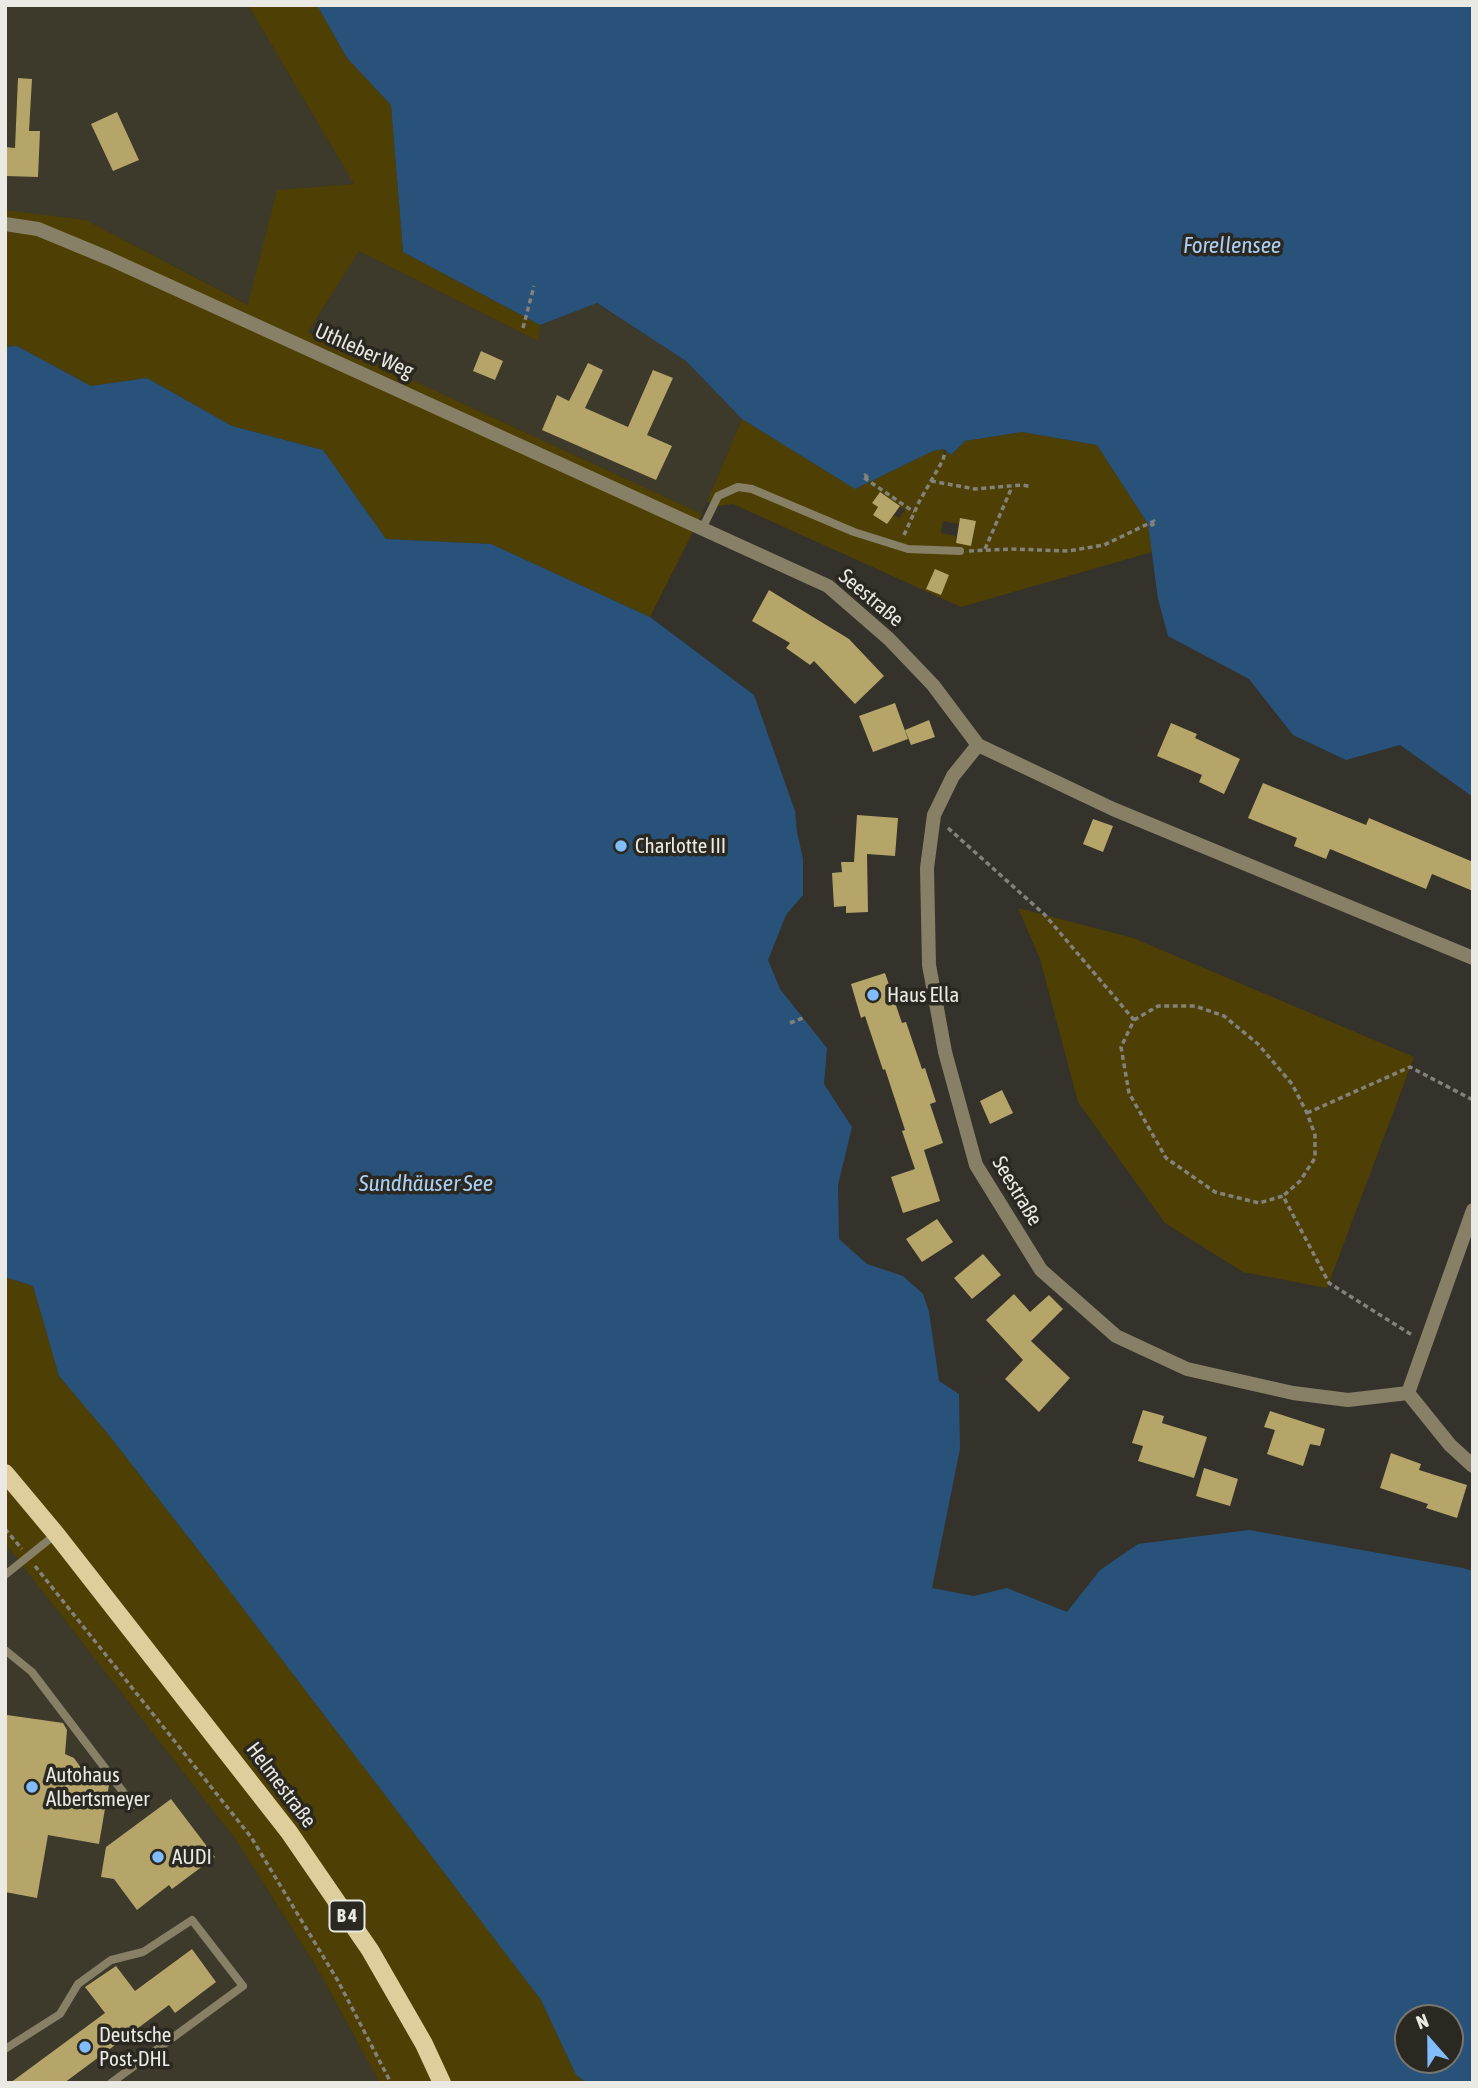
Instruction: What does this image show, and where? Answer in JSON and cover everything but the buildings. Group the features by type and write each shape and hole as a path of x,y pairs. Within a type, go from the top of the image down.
{"main road":[{"name":"Helmestraße","path":"5,1473 56,1534 289,1832 370,1950 425,2044 442,2083"}],"street":[{"name":"Uthleber Weg","path":"5,224 38,229 108,258 703,527"},
{"name":"Seestraße","path":"703,527 828,586 889,639 933,685 978,745 1113,808 1473,958"},
{"name":"Seestraße","path":"978,745 953,776 934,815 927,867 929,965 945,1052 976,1165 1041,1270 1115,1336 1187,1369 1293,1393 1348,1400 1408,1394"},
{"path":"1473,1210 1408,1394 1450,1446 1473,1466"}],"lane":[{"path":"703,527 718,496 738,487 752,489 854,532 908,549 960,551"},
{"path":"5,1575 56,1534"},
{"path":"5,1650 32,1672 133,1805"},
{"path":"5,2049 60,2014 78,1984 111,1960 143,1952 192,1920 243,1986 111,2083"}],"path":[{"path":"523,328 534,286"},
{"path":"899,546 945,452"},
{"path":"866,478 914,512"},
{"path":"931,481 975,489 1022,485 1032,487"},
{"path":"984,550 1012,487"},
{"path":"960,551 1068,551 1104,545 1151,523"},
{"path":"934,815 1045,915 1134,1020"},
{"path":"1158,1006 1195,1006 1224,1016 1258,1044 1292,1084 1315,1135 1315,1158 1300,1181 1283,1196 1259,1203 1215,1192 1166,1157 1129,1093 1121,1048 1134,1020 1158,1006"},
{"path":"790,1023 803,1018"},
{"path":"1307,1113 1410,1067 1473,1100"},
{"path":"1283,1196 1329,1283 1425,1344"},
{"path":"5,1529 251,1837 338,1982 391,2083"}],"shaded area":[{"path":"5,5 248,5 354,184 277,190 249,305 86,220 5,210"},
{"path":"248,5 317,5 347,58 391,105 403,252 540,325 538,341 359,251 308,332 702,514 650,617 491,544 386,539 323,450 232,426 147,378 91,386 17,346 5,347 5,210 86,220 248,305 277,190 354,184"},
{"path":"359,251 538,341 540,325 596,303 686,361 742,419 702,514 308,332"},
{"path":"742,419 855,489 933,451 944,449 944,459 946,451 951,455 965,441 1022,432 1097,445 1148,524 1152,552 961,607 733,504 717,506 707,502","holes":["880,492 905,510 899,518 894,515 887,524 873,515 878,507 872,503","961,518 976,521 971,546 956,543 956,536 941,533 943,521 959,524"]},
{"path":"1018,908 1133,938 1414,1057 1327,1288 1243,1272 1165,1223 1078,1102 1040,959"},
{"path":"5,1277 33,1286 59,1376 108,1434 213,1569 541,2000 576,2075 587,2083 380,2083 317,1968 236,1840 5,1543"},
{"path":"5,1543 236,1840 317,1968 380,2083 5,2083"}],"water":[{"name":"Forellensee","path":"317,5 1473,5 1473,797 1400,745 1346,760 1293,735 1249,679 1168,636 1158,599 1148,524 1097,445 1022,432 965,441 951,455 944,449 933,451 855,489 742,419 686,361 597,303 540,325 403,252 391,105 347,58"},
{"name":"Sundhäuser See","path":"17,346 91,386 147,378 232,426 323,450 386,539 491,544 650,617 754,695 795,811 803,859 803,895 786,915 768,960 780,989 827,1048 824,1084 852,1127 838,1185 839,1239 867,1264 903,1276 923,1294 929,1312 939,1381 959,1394 960,1449 932,1588 974,1596 1007,1588 1067,1612 1100,1570 1138,1544 1249,1530 1473,1571 1473,2083 587,2083 576,2075 541,2000 213,1569 108,1434 59,1376 33,1286 5,1277 5,347"}],"place":[{"name":"Charlotte III","path":"621,846"},
{"name":"Haus Ella","path":"873,995"},
{"name":"Autohaus Albertsmeyer","path":"32,1787"},
{"name":"AUDI","path":"158,1857"},
{"name":"Deutsche Post-DHL","path":"85,2047"}]}
